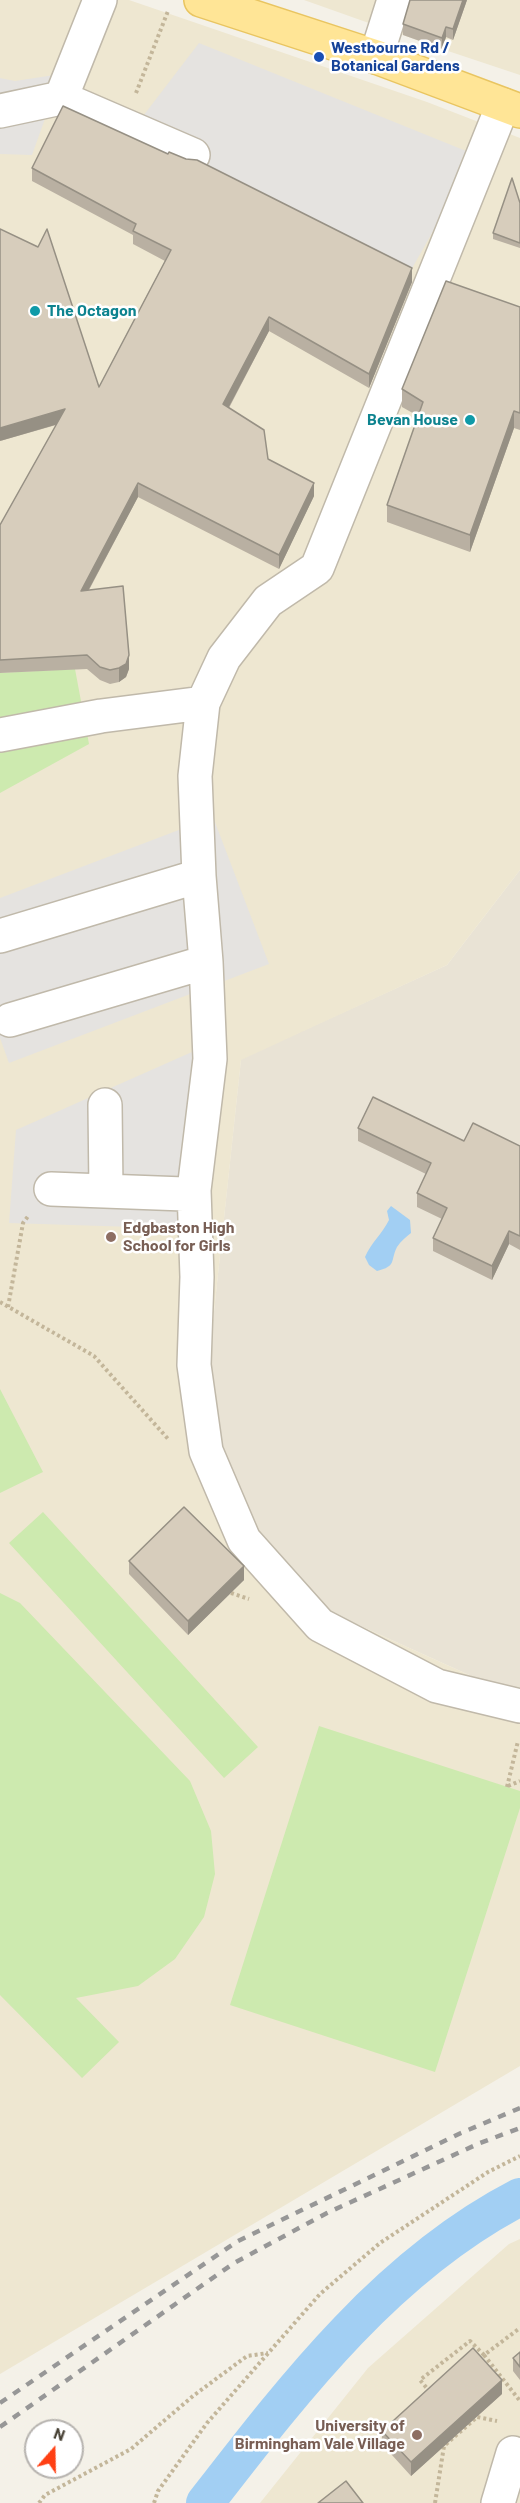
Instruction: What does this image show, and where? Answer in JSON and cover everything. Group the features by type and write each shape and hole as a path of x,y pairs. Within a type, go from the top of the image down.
{"main road":[{"path":"201,0 376,57 512,108"}],"lane":[{"path":"61,98 100,0"},
{"path":"376,57 394,0"},
{"path":"0,111 61,98 194,155"},
{"path":"512,108 317,568 268,601 224,658 203,703 195,776 210,1059 194,1190 197,1277 194,1365 206,1451 244,1540 320,1625 437,1686 520,1706"},
{"path":"0,735 101,716 203,703"},
{"path":"0,936 199,876"},
{"path":"10,1020 206,962"},
{"path":"105,1105 106,1190"},
{"path":"51,1189 184,1194 194,1190"},
{"path":"498,2503 513,2453 520,2469"}],"path":[{"path":"145,72 172,0"},
{"path":"8,1307 23,1223"},
{"path":"0,1302 94,1356 170,1441"},
{"path":"520,1731 507,1786 520,1781"},
{"path":"154,2503 158,2491 207,2423 320,2294 380,2243 488,2172 520,2156"},
{"path":"484,2355 520,2328"},
{"path":"435,2397 420,2380 470,2341 520,2401"},
{"path":"39,2503 45,2495 131,2450 193,2396 247,2356 269,2353"},
{"path":"435,2503 444,2449 478,2417"}],"shaded area":[{"name":"Edgbaston High School for Girls","path":"0,0 129,0 427,102 520,138 520,870 447,965 241,1060 203,1414 281,1590 520,1698 520,2066 0,2374"},
{"path":"304,0 520,0 520,75 442,49"},
{"path":"199,43 476,155 406,279 137,124"},
{"path":"61,74 32,155 0,154 0,78 15,81"},
{"path":"213,817 269,964 9,1063 0,1038 0,898"},
{"path":"520,870 520,1698 281,1590 203,1414 241,1059 447,965"},
{"path":"219,1040 197,1229 9,1223 16,1130"},
{"name":"University of Birmingham Vale Village","path":"520,2239 520,2503 260,2503 368,2368 509,2244"}],"green space":[{"path":"75,669 89,744 0,793 0,673"},
{"path":"0,1389 43,1472 0,1493"},
{"path":"43,1512 258,1747 224,1778 9,1543"},
{"path":"0,1593 20,1603 190,1781 211,1831 215,1874 204,1917 175,1959 138,1986 76,1998 119,2042 82,2078 0,1995"},
{"path":"319,1726 520,1791 520,1808 435,2072 230,2005"}],"water":[{"path":"391,1206 410,1220 411,1233 397,1247 390,1265 377,1271 369,1265 365,1257 389,1220 387,1211"}],"building":[{"path":"410,0 463,0 453,29 446,27 442,38 403,24"},
{"path":"63,106 168,154 169,152 186,159 197,160 412,268 369,374 269,317 223,404 264,430 268,459 314,483 279,555 138,483 81,591 123,586 129,655 126,664 110,670 100,667 87,655 0,660 0,525 65,409 0,428 0,229 38,247 47,229 99,387 171,250 133,231 136,224 32,168"},
{"path":"512,178 520,203 520,243 493,233"},
{"name":"Bevan House","path":"446,281 520,307 520,413 514,411 470,535 387,505 423,402 402,389"},
{"path":"373,1097 464,1141 473,1123 520,1146 520,1236 509,1231 492,1266 433,1238 447,1208 417,1193 431,1163 358,1128"},
{"path":"184,1507 244,1566 188,1621 129,1561"},
{"path":"473,2348 502,2380 411,2462 382,2431"},
{"path":"520,2352 520,2367 513,2358"},
{"path":"346,2481 363,2503 318,2503"}],"waterway":[{"path":"205,2503 309,2374 346,2332 386,2293 428,2257 472,2225 520,2197"}],"railway":[{"path":"0,2403 238,2241 461,2133 520,2108"},
{"path":"0,2427 234,2263 327,2213 480,2143 520,2128"}],"place":[{"name":"Westbourne Rd / Botanical Gardens","path":"319,57"},
{"name":"The Octagon","path":"35,311"},
{"name":"Bevan House","path":"470,420"},
{"name":"Edgbaston High School for Girls","path":"111,1237"},
{"name":"University of Birmingham Vale Village","path":"417,2435"}]}
